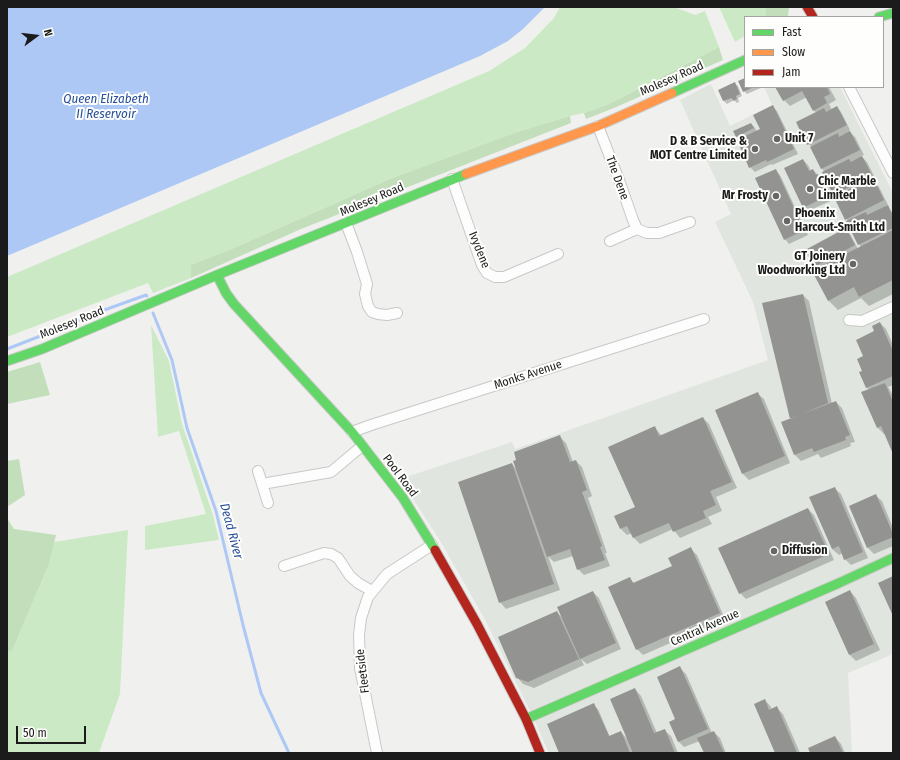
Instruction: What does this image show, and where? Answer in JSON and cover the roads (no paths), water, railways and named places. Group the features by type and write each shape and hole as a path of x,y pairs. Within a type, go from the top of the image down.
{"street":[{"path":"807,7 812,16"},
{"path":"882,16 893,13"},
{"name":"Molesey Road","path":"7,361 42,349 217,275 452,179 598,126 744,60"},
{"path":"850,88 893,173"},
{"name":"The Dene","path":"598,126 637,229"},
{"name":"Ivydene","path":"452,179 482,265 487,273 495,277 504,277 558,254"},
{"path":"610,241 637,229 647,233 659,234 690,222"},
{"path":"346,223 368,284 365,294 368,306 372,312 378,314 387,315 397,313"},
{"name":"Pool Road","path":"217,275 226,293 234,304 352,432 403,498 432,545 477,624 526,719 540,753"},
{"path":"849,320 862,321 893,307"},
{"name":"Monks Avenue","path":"352,432 704,319"},
{"path":"262,484 331,472 362,446"},
{"path":"258,471 268,503"},
{"name":"Fleetside","path":"377,753 360,668 359,635 361,618 368,597 387,574 432,545"},
{"path":"284,566 324,553 331,554 338,558 350,576 372,591"},
{"name":"Central Avenue","path":"526,719 839,583 893,558"}],"water":[{"name":"Queen Elizabeth II Reservoir","path":"7,7 545,7 523,29 508,41 480,56 7,256"}],"waterway":[{"name":"Dead River","path":"7,349 96,313 146,295 147,296"},
{"name":"Dead River","path":"153,313 172,360 187,428 216,511 261,693 289,753"}],"place":[{"name":"Unit 7","path":"777,139"},
{"name":"D & B Service & MOT Centre Limited","path":"755,149"},
{"name":"Chic Marble Limited","path":"810,189"},
{"name":"Mr Frosty","path":"776,196"},
{"name":"Phoenix Harcout-Smith Ltd","path":"787,221"},
{"name":"GT Joinery Woodworking Ltd","path":"853,264"},
{"name":"Diffusion","path":"774,551"}]}
